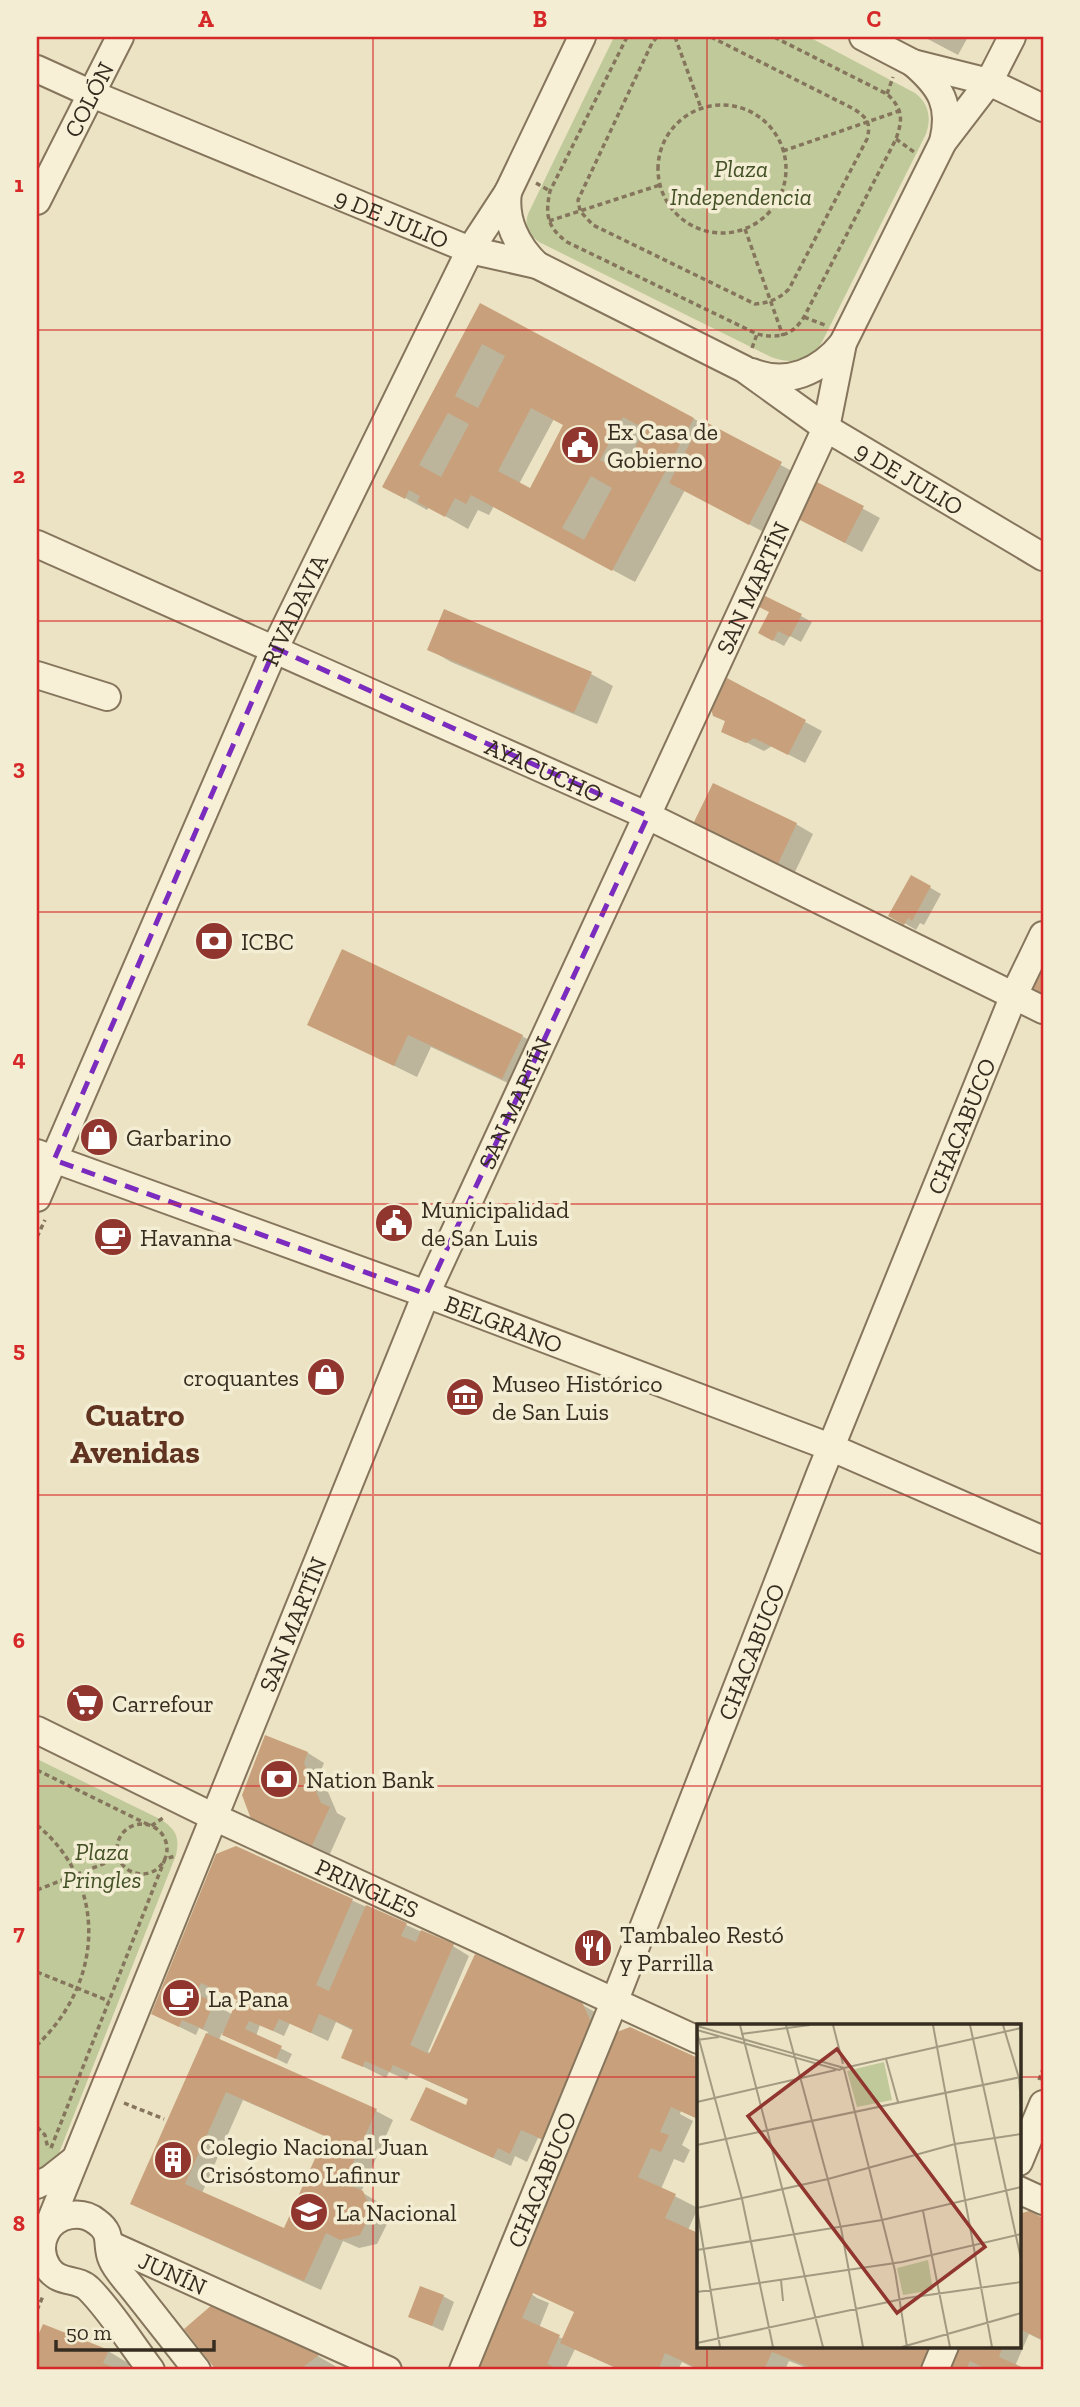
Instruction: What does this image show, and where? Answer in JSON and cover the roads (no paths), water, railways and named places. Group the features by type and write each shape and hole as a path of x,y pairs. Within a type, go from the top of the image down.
{"street":[{"name":"COLÓN","path":"37,201 120,37"},
{"name":"RIVADAVIA","path":"37,1198 45,1156 275,648 470,250 508,192 582,37"},
{"path":"863,37 913,63 989,82 1043,108"},
{"name":"SAN MARTÍN","path":"47,2227 426,1294 826,428 843,343 943,142 989,82 1012,37"},
{"path":"913,63 935,85 945,104 947,125 943,142"},
{"name":"9 DE JULIO","path":"37,69 470,250 537,265 744,369 768,377 794,377 825,363 843,343"},
{"path":"508,192 507,208 512,231 523,250 537,265"},
{"name":"9 DE JULIO","path":"744,369 826,428 1043,556"},
{"name":"AYACUCHO","path":"37,544 648,816 1043,1010"},
{"path":"37,675 107,697"},
{"name":"CHACABUCO","path":"463,2370 615,2000 830,1447 1014,995 1043,935"},
{"name":"BELGRANO","path":"45,1156 426,1294 830,1447 1043,1540"},
{"name":"PRINGLES","path":"37,1730 214,1817 697,2040"},
{"path":"1020,2160 1043,2105"},
{"path":"37,2185 50,2179 76,2159"},
{"path":"1020,2190 1043,2202"},
{"path":"151,2370 88,2288 67,2282 52,2273 44,2259 47,2227 80,2215 96,2221 104,2229 113,2262 197,2370"},
{"name":"JUNÍN","path":"110,2245 388,2370"},
{"path":"936,2370 944,2348"}],"place":[{"name":"Ex Casa de Gobierno","path":"580,445"},
{"name":"ICBC","path":"214,941"},
{"name":"Garbarino","path":"99,1137"},
{"name":"Municipalidad de San Luis","path":"394,1223"},
{"name":"Havanna","path":"113,1237"},
{"name":"croquantes","path":"326,1377"},
{"name":"Museo Histórico de San Luis","path":"465,1397"},
{"name":"Carrefour","path":"85,1703"},
{"name":"Nation Bank","path":"279,1779"},
{"name":"Tambaleo Restó y Parrilla","path":"593,1948"},
{"name":"La Pana","path":"181,1998"},
{"name":"Colegio Nacional Juan Crisóstomo Lafinur","path":"173,2160"},
{"name":"La Nacional","path":"309,2212"}],"district":[{"name":"Cuatro Avenidas","path":"135,1434"}],"park label":[{"name":"Plaza Independencia","path":"741,182"},
{"name":"Plaza Pringles","path":"102,1865"}]}
